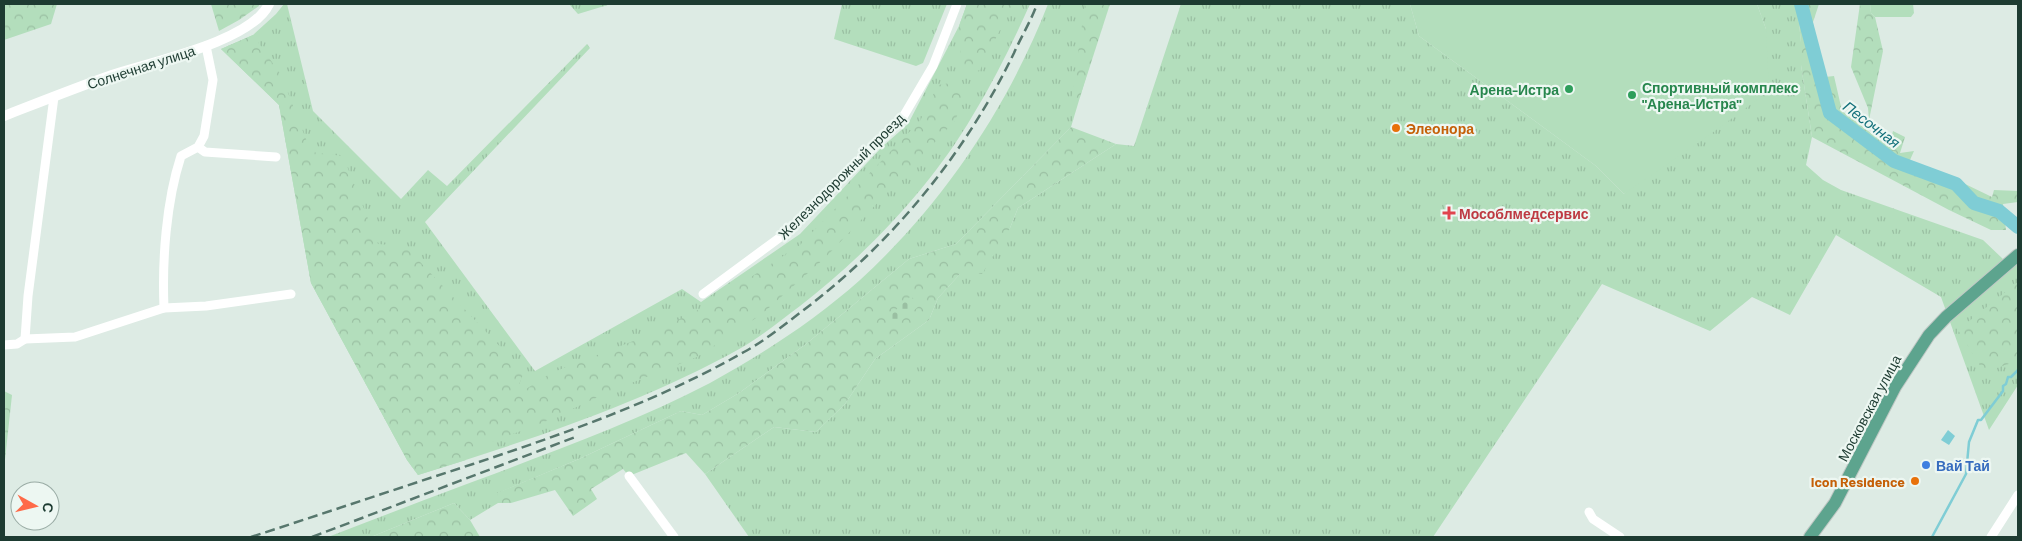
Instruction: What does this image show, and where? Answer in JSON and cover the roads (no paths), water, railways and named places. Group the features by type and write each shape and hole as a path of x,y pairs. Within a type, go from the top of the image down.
{"main road":[{"name":"Московская улица","path":"1810,537 1835,503 1895,387 1929,335 1946,317 2014,258"}],"street":[{"name":"Солнечная улица","path":"4,116 113,75 206,46 249,26 269,4"},
{"name":"Железнодорожный проезд","path":"703,294 790,230 903,117 933,66 957,4"},
{"path":"164,308 163,288 175,176 182,156 198,147 204,136 209,112 213,80 206,46"},
{"path":"25,339 28,296 54,97"},
{"path":"198,147 205,152 276,157"},
{"path":"4,345 17,344 25,339 75,337 164,308 206,306 291,294"},
{"path":"629,476 674,537"},
{"path":"1991,537 2018,495"},
{"path":"1590,512 1593,519 1620,537"}],"water":[{"path":"1948,430 1955,436 1949,445 1941,440"}],"waterway":[{"name":"Песочная","path":"1801,4 1830,113 1894,161 1956,184 1974,203 1999,211 2018,227"},
{"path":"1932,537 1966,474 1969,442 1978,420 1981,420 2003,391 2003,386 2006,384 2008,377 2011,377 2018,370"}],"railway":[{"path":"251,537 473,464 611,415 711,370 775,332 838,283 897,225 924,193 950,160 995,90 1037,4"},
{"path":"312,537 578,436"}],"place":[{"name":"Арена-Истра","path":"1569,89"},
{"name":"Спортивный комплекс \"Арена-Истра\"","path":"1632,95"},
{"name":"Элеонора","path":"1396,128"},
{"name":"Мособлмедсервис","path":"1449,213"},
{"name":"Вай Тай","path":"1926,465"},
{"name":"Icon Residence","path":"1915,481"}]}
